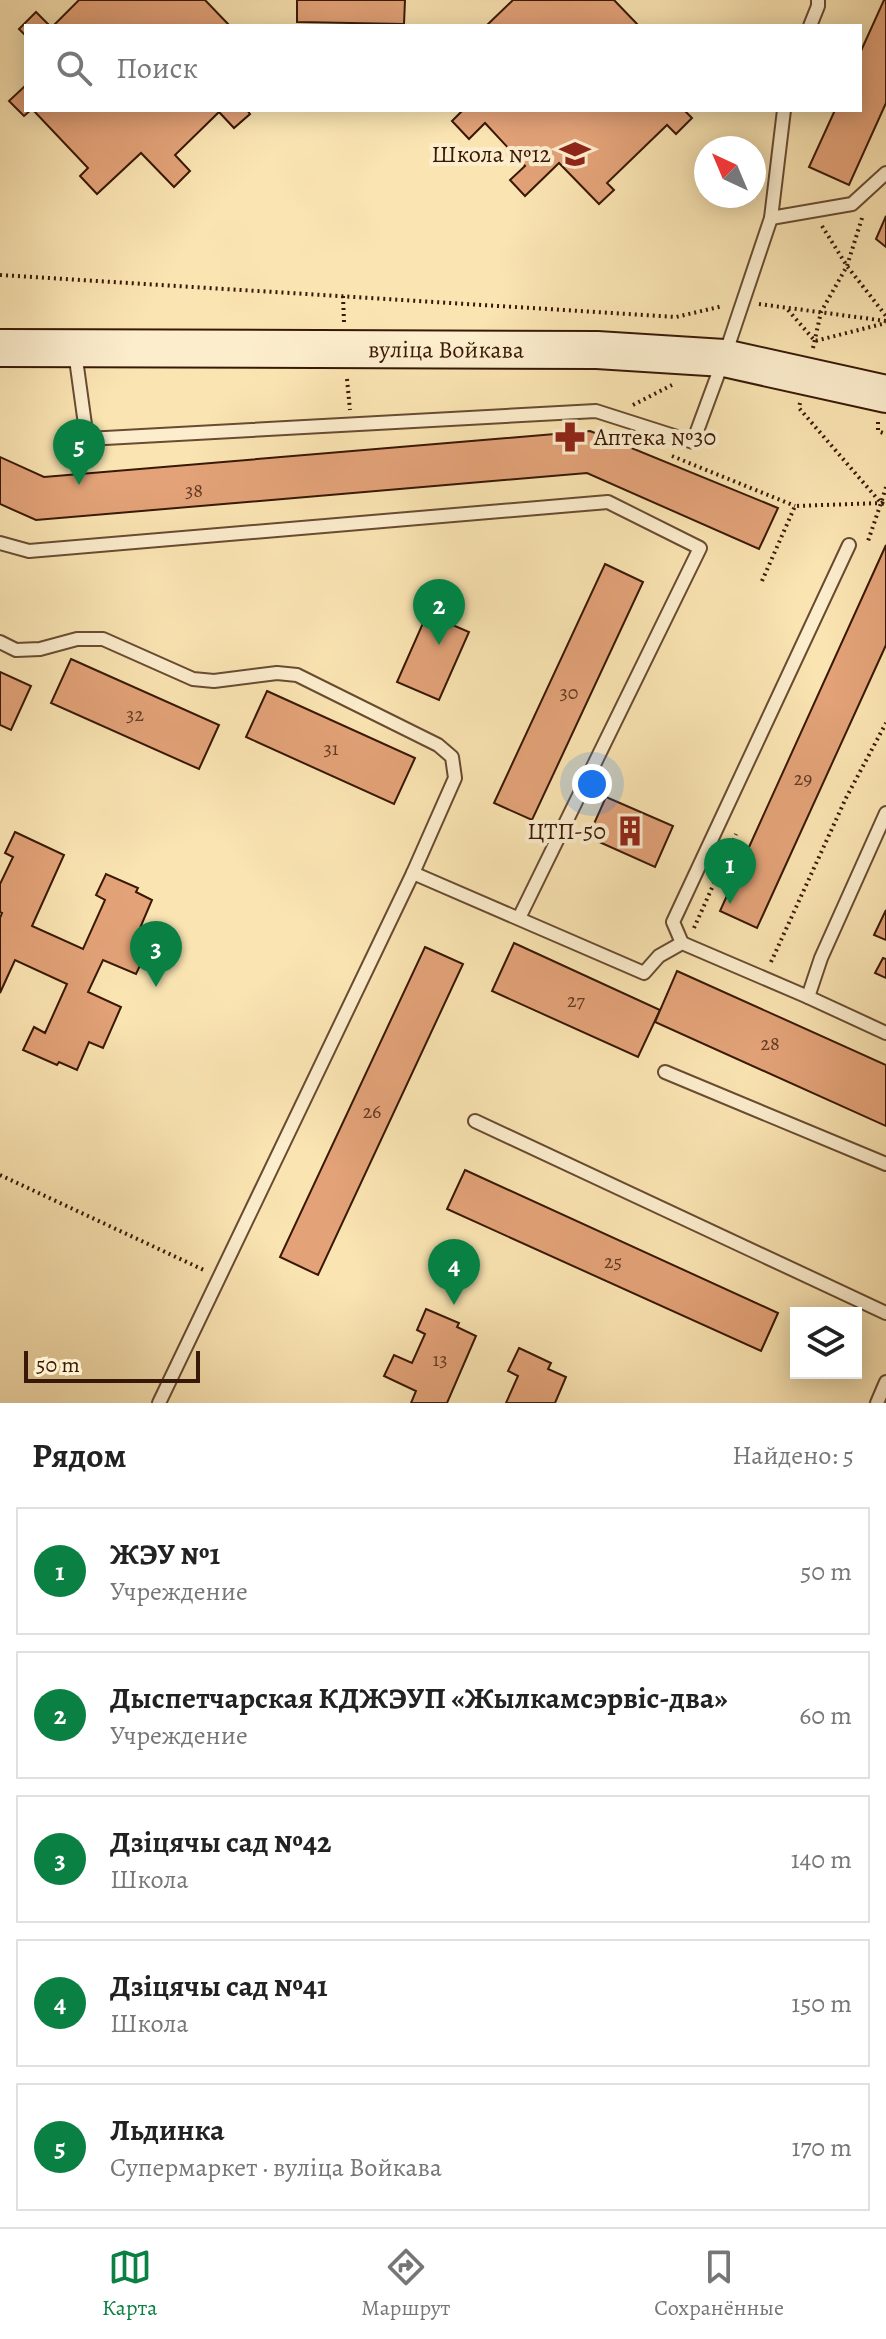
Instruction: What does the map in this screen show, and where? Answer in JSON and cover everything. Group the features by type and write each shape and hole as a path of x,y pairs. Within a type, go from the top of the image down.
{"main road":[{"name":"вуліца Войкава","path":"0,348 597,350 720,371 806,377 882,405"}],"lane":[{"path":"811,24 818,0"},
{"path":"75,348 87,439 596,411 693,442 771,218 784,112"},
{"path":"771,218 852,204 886,173"},
{"path":"0,543 29,551 608,502 700,548 519,918"},
{"path":"849,545 673,922 682,943 886,1033"},
{"path":"0,642 16,650 40,649 77,639 103,639 193,679 214,681 277,673 297,675 438,745 452,757 455,778 413,873 159,1403"},
{"path":"808,997 821,958 886,813"},
{"path":"413,873 644,973 659,956 682,943"},
{"path":"665,1072 886,1164"},
{"path":"475,1121 886,1313"},
{"path":"877,1403 886,1382"}],"path":[{"path":"806,377 821,312 847,266 871,186"},
{"path":"813,211 886,320"},
{"path":"0,275 676,317 743,301 886,320"},
{"path":"787,308 815,341"},
{"path":"815,341 886,320"},
{"path":"612,416 680,380 720,371"},
{"path":"882,405 878,431 886,434"},
{"path":"667,454 795,506 884,503 886,487"},
{"path":"762,581 795,506"},
{"path":"764,978 846,798 886,723"},
{"path":"0,1175 219,1277"}],"building":[{"path":"79,0 205,0 228,24 55,24"},
{"path":"297,0 405,0 404,24 297,22"},
{"path":"513,0 614,0 637,24 488,24"},
{"path":"886,0 886,103 849,185 809,167 834,112 862,112 862,49"},
{"path":"36,12 48,24 24,24"},
{"path":"24,87 24,112 29,112 24,116 9,101"},
{"path":"35,112 219,112 175,155 190,171 174,187 141,153 97,194 80,176 88,168"},
{"path":"219,112 248,112 250,114 234,128"},
{"name":"Школа №12","path":"461,112 686,112 692,118 676,134 667,125 607,183 614,190 599,204 559,163 525,196 510,180 525,166 485,123 469,139 452,121"},
{"path":"886,216 886,247 876,239"},
{"path":"590,431 778,508 759,549 587,473 36,520 0,504 0,457 44,477"},
{"path":"886,545 886,645 757,928 720,911"},
{"path":"605,564 643,582 532,820 494,803"},
{"path":"427,614 469,632 439,700 397,682"},
{"path":"71,659 219,725 199,769 51,703"},
{"path":"0,672 31,686 11,730 0,725"},
{"path":"267,691 415,758 394,804 246,737"},
{"name":"ЦТП-50","path":"606,797 673,826 655,867 588,837"},
{"path":"15,832 64,855 32,926 83,949 105,900 96,895 106,874 138,888 136,892 152,900 140,928 155,934 136,974 103,960 88,992 121,1007 103,1048 89,1042 77,1070 23,1050 34,1027 45,1033 67,984 15,960 0,993 0,884 13,857 5,853"},
{"path":"886,910 886,940 874,935"},
{"path":"514,943 660,1010 638,1057 492,991"},
{"path":"425,947 463,964 318,1275 280,1257"},
{"path":"883,958 886,959 886,978 875,973"},
{"path":"677,971 886,1065 886,1126 655,1022"},
{"path":"465,1170 778,1313 761,1351 447,1209"},
{"path":"426,1309 459,1323 457,1327 476,1336 447,1403 411,1403 416,1391 384,1376 394,1355 412,1363 425,1334 417,1330"},
{"path":"519,1348 551,1363 548,1369 566,1377 555,1403 506,1403 518,1376 508,1371"}],"place":[{"name":"Школа №12","path":"575,154"},
{"name":"Аптека №30","path":"570,437"},
{"name":"Льдинка","path":"79,485"},
{"name":"Дыспетчарская КДЖЭУП «Жылкамсэрвіс-два»","path":"439,645"},
{"name":"ЦТП-50","path":"630,831"},
{"name":"ЖЭУ №1","path":"730,904"},
{"name":"Дзіцячы сад №42","path":"156,987"},
{"name":"Дзіцячы сад №41","path":"454,1305"}]}
